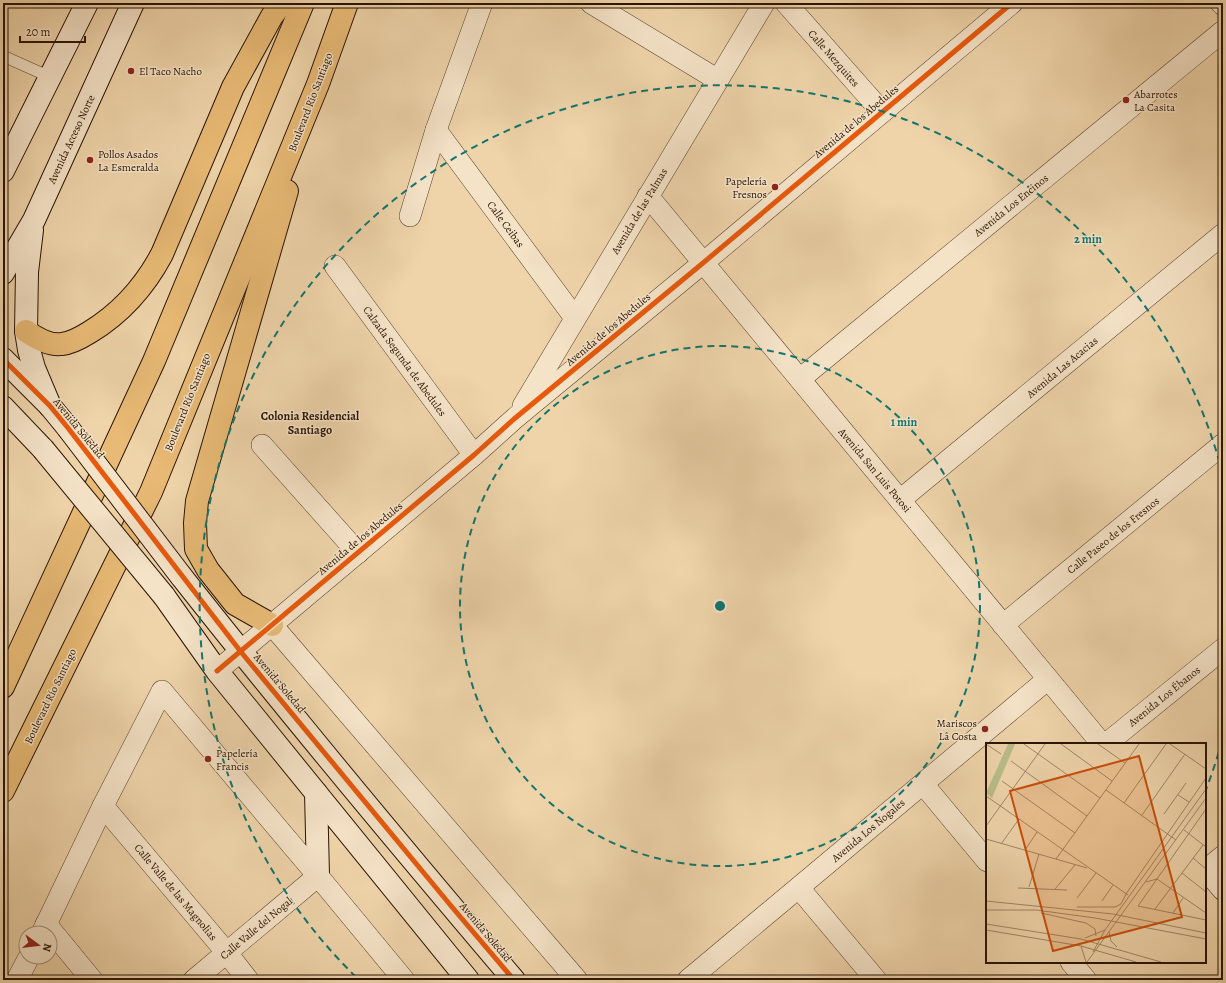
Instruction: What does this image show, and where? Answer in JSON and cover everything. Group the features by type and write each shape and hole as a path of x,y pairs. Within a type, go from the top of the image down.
{"main road":[{"path":"26,331 45,342 62,344 81,338 109,319 141,288 153,271 162,254 233,87 272,16 282,3"},
{"path":"3,687 154,361 304,3"},
{"name":"Boulevard Río Santiago","path":"3,791 150,492 318,84 347,3"},
{"path":"272,625 235,604 208,570 196,549 195,523 197,501 318,84"}],"street":[{"path":"3,171 87,3"},
{"name":"Avenida Acceso Norte","path":"3,273 34,220 134,3"},
{"path":"410,216 436,130 482,3"},
{"path":"591,3 718,80"},
{"name":"Avenida de las Palmas","path":"514,419 764,3"},
{"name":"Calle Mezquites","path":"786,3 882,112"},
{"name":"Avenida de los Abedules","path":"217,671 474,455 514,419 703,263 1007,5"},
{"name":"Avenida Los Encinos","path":"800,379 1223,31"},
{"name":"Calle Ceibas","path":"436,130 575,318"},
{"name":"Avenida San Luis Potosi","path":"648,196 1101,743"},
{"path":"34,220 27,272 26,331 34,368 50,406"},
{"name":"Avenida Las Acacias","path":"900,500 1223,234"},
{"name":"Calzada Segunda de Abedules","path":"335,266 474,455"},
{"name":"Avenida Soledad","path":"3,359 50,406 241,652 514,980"},
{"path":"3,407 37,443 164,596 217,671 468,980"},
{"path":"3,432 37,443"},
{"name":"Calle Paseo de los Fresnos","path":"1003,625 1223,444"},
{"path":"262,445 358,553"},
{"path":"272,625 576,980"},
{"name":"Avenida Los Ébanos","path":"1107,743 1223,649"},
{"name":"Avenida Los Nogales","path":"688,980 1048,680"},
{"path":"46,925 103,806 162,691 404,980"},
{"path":"923,784 986,860"},
{"path":"316,792 318,876"},
{"name":"Calle Valle de las Magnolias","path":"103,806 228,953 248,980"},
{"path":"1223,856 1206,869 1223,890"},
{"name":"Calle Valle del Nogal","path":"194,980 318,876"},
{"path":"799,888 876,980"},
{"path":"58,944 92,980"},
{"path":"1072,963 1086,980"},
{"path":"17,980 25,965"}],"lane":[{"path":"3,56 50,77"}],"cycle path":[{"path":"217,671 474,455 514,419 703,263 1012,3"},
{"path":"3,359 50,406 241,652 514,980"}],"place":[{"name":"El Taco Nacho","path":"131,71"},
{"name":"Abarrotes La Casita","path":"1126,100"},
{"name":"Pollos Asados La Esmeralda","path":"90,160"},
{"name":"Papelería Fresnos","path":"775,187"},
{"name":"Mariscos La Costa","path":"985,729"},
{"name":"Papelería Francis","path":"208,759"}],"district":[{"name":"Colonia Residencial Santiago","path":"310,423"}]}
